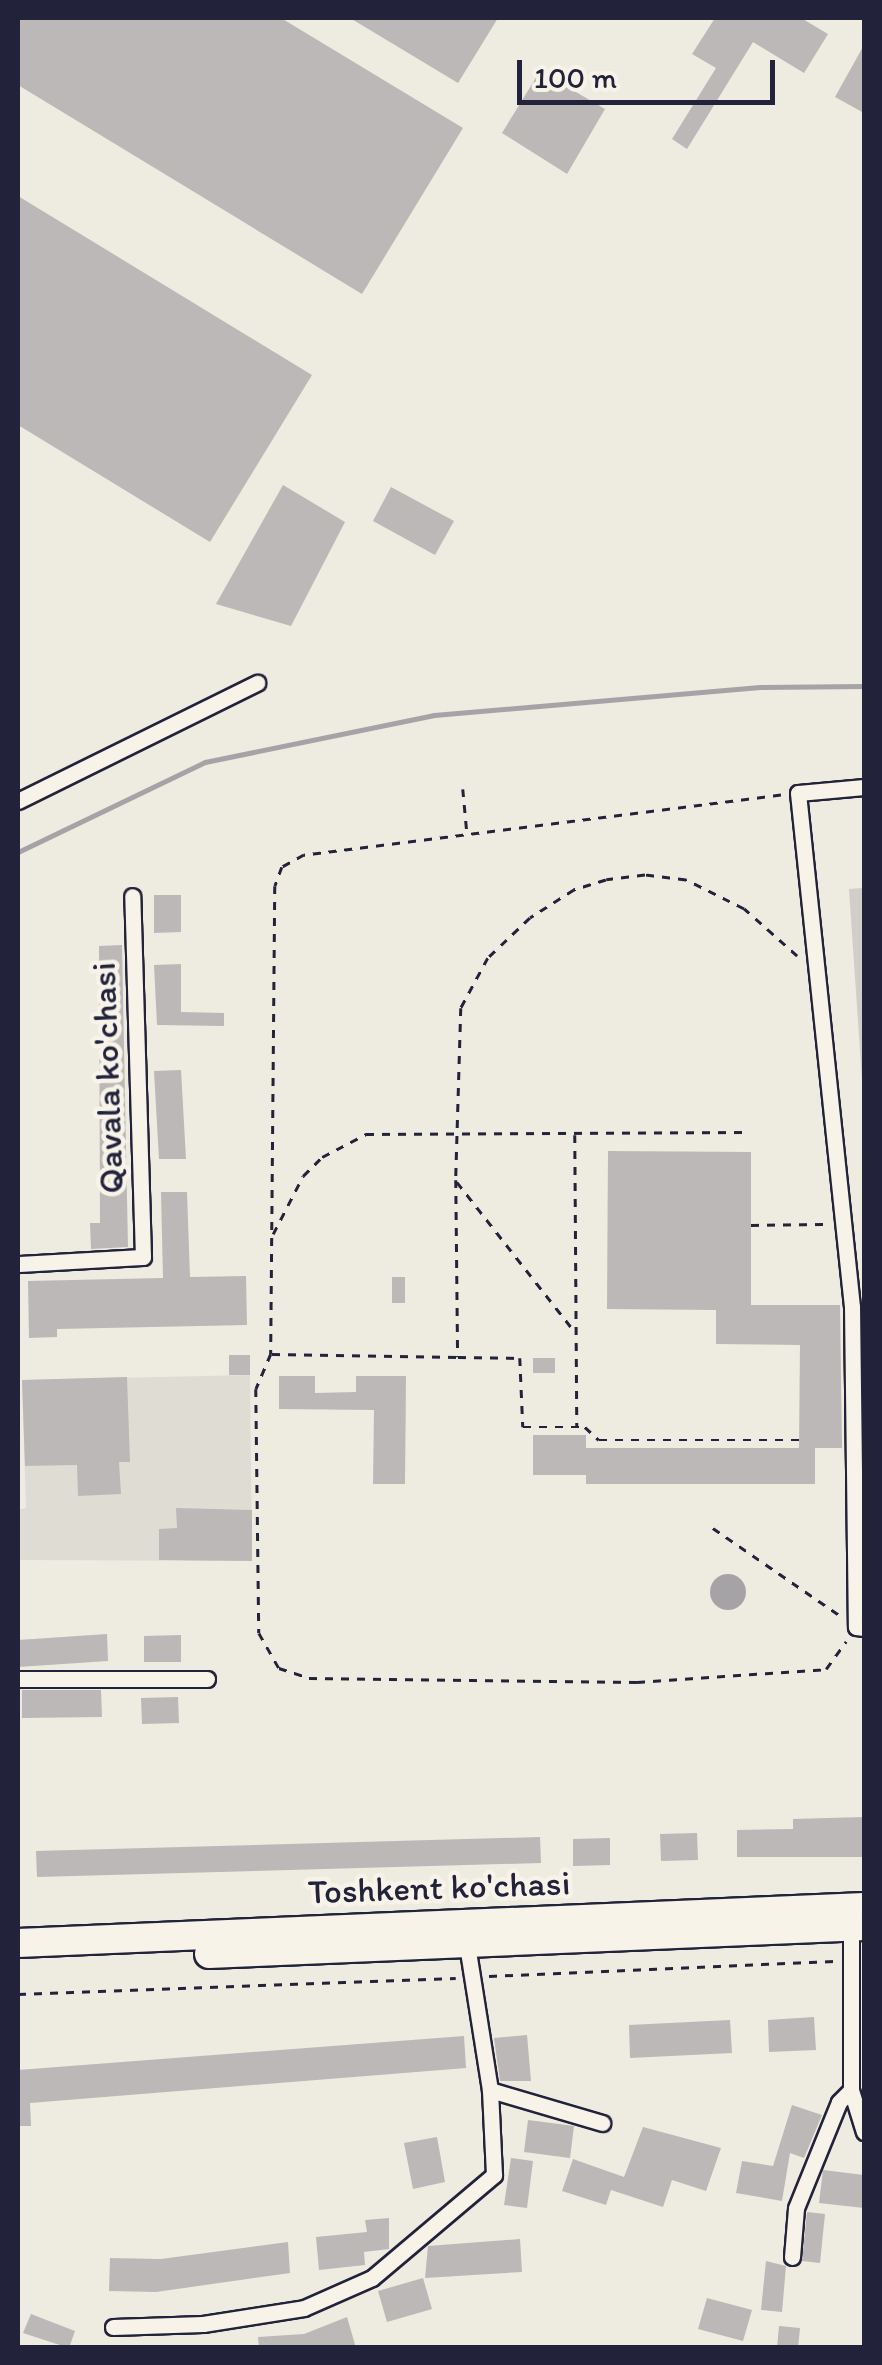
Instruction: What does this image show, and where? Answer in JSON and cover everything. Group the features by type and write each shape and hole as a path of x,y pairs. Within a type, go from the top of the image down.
{"highway":[{"name":"Toshkent ko'chasi","path":"18,1943 860,1920"},
{"name":"Toshkent ko'chasi","path":"18,1961 467,1944 860,1920"}],"street":[{"path":"18,801 257,683"},
{"path":"860,1627 852,1307 840,1224 798,793 864,787"},
{"name":"Qavala ko'chasi","path":"18,1264 143,1258 132,896"},
{"path":"18,1679 207,1679"},
{"path":"860,1920 851,1960 851,2090 864,2132"},
{"path":"113,2327 204,2324 304,2308 372,2278 494,2175 490,2090 467,1944"},
{"path":"490,2090 602,2123"},
{"path":"792,2257 796,2208 840,2102 851,2090"}],"path":[{"path":"463,789 468,835"},
{"path":"713,1528 860,1627 826,1669 637,1682 294,1676 268,1657 260,1633 256,1389 271,1354 279,873 304,855 798,793"},
{"path":"458,1357 458,1026 472,980 510,934 574,890 645,875 686,880 744,909 816,974"},
{"path":"272,1235 303,1176 346,1142 366,1134 747,1132"},
{"path":"575,1134 577,1427"},
{"path":"456,1180 576,1333"},
{"path":"751,1224 840,1224"},
{"path":"271,1354 520,1358 523,1427 577,1427 599,1440 799,1440"},
{"path":"18,1994 851,1960"}],"shaded area":[{"path":"864,888 864,1109 849,889"},
{"path":"250,1375 252,1561 18,1560 18,1510 26,1508 22,1380"},
{"path":"728,1574 741,1579 746,1592 741,1605 728,1610 715,1605 710,1592 715,1579"}],"building":[{"path":"18,18 281,18 463,128 362,294 18,85"},
{"path":"350,18 498,18 458,83"},
{"path":"715,18 801,18 828,34 804,73 753,42 687,149 672,139 716,68 692,54"},
{"path":"864,45 864,113 835,97"},
{"path":"540,71 605,109 567,174 502,133"},
{"path":"18,196 312,375 210,542 18,425"},
{"path":"283,485 345,522 291,626 216,604"},
{"path":"391,487 454,521 435,555 373,521"},
{"path":"154,895 181,895 181,932 154,933"},
{"path":"122,945 128,1247 91,1249 90,1223 100,1223 99,946"},
{"path":"181,964 181,1012 224,1013 224,1026 157,1025 154,965"},
{"path":"181,1070 186,1159 159,1159 154,1071"},
{"path":"608,1151 751,1152 751,1305 840,1305 842,1448 815,1448 815,1484 586,1484 586,1475 533,1475 533,1435 586,1435 586,1448 799,1448 800,1345 716,1344 716,1310 607,1309"},
{"path":"161,1192 187,1192 190,1277 246,1276 247,1325 57,1329 57,1337 29,1338 28,1281 163,1278"},
{"path":"392,1277 405,1277 405,1303 392,1303"},
{"path":"229,1355 250,1355 250,1375 229,1375"},
{"path":"533,1358 555,1358 555,1373 533,1373"},
{"path":"279,1376 315,1376 315,1393 356,1392 356,1376 406,1376 405,1484 373,1484 374,1410 279,1409"},
{"path":"127,1377 130,1462 119,1462 121,1494 78,1496 77,1465 25,1466 22,1380"},
{"path":"176,1508 252,1510 252,1561 159,1560 159,1529 177,1528"},
{"path":"107,1634 108,1661 18,1667 18,1640"},
{"path":"181,1635 181,1662 144,1662 144,1636"},
{"path":"22,1690 101,1690 102,1717 22,1718"},
{"path":"178,1697 179,1723 142,1724 141,1698"},
{"path":"864,1817 864,1857 737,1857 737,1830 793,1829 793,1819"},
{"path":"697,1833 698,1860 661,1861 660,1834"},
{"path":"540,1837 541,1863 37,1877 36,1851"},
{"path":"610,1838 610,1865 573,1866 573,1839"},
{"path":"814,2017 816,2050 769,2052 768,2020"},
{"path":"730,2020 732,2053 630,2058 629,2025"},
{"path":"527,2035 531,2081 500,2081 494,2038"},
{"path":"464,2036 466,2068 30,2103 31,2126 18,2126 18,2070"},
{"path":"792,2105 822,2115 804,2158 790,2153 782,2201 736,2193 742,2161 773,2166"},
{"path":"528,2120 574,2126 570,2158 524,2152"},
{"path":"643,2127 721,2148 706,2191 672,2180 663,2207 611,2190 606,2205 562,2191 573,2159 624,2177"},
{"path":"437,2137 445,2182 413,2189 404,2143"},
{"path":"511,2158 533,2161 527,2208 504,2205"},
{"path":"823,2170 864,2175 864,2208 819,2203"},
{"path":"807,2212 825,2214 820,2263 802,2261"},
{"path":"389,2218 389,2249 364,2252 365,2265 319,2270 316,2237 367,2232 365,2220"},
{"path":"520,2239 522,2272 425,2278 428,2246"},
{"path":"288,2242 290,2273 156,2292 109,2291 110,2258 161,2259"},
{"path":"766,2261 786,2266 782,2312 761,2310"},
{"path":"423,2278 432,2309 387,2322 378,2291"},
{"path":"707,2298 752,2310 743,2341 698,2329"},
{"path":"31,2314 75,2331 69,2348 23,2333"},
{"path":"347,2317 356,2348 259,2348 258,2337 304,2334"},
{"path":"779,2326 800,2328 798,2348 777,2348"}],"waterway":[{"path":"18,852 205,762 434,715 760,687 864,686"}]}
